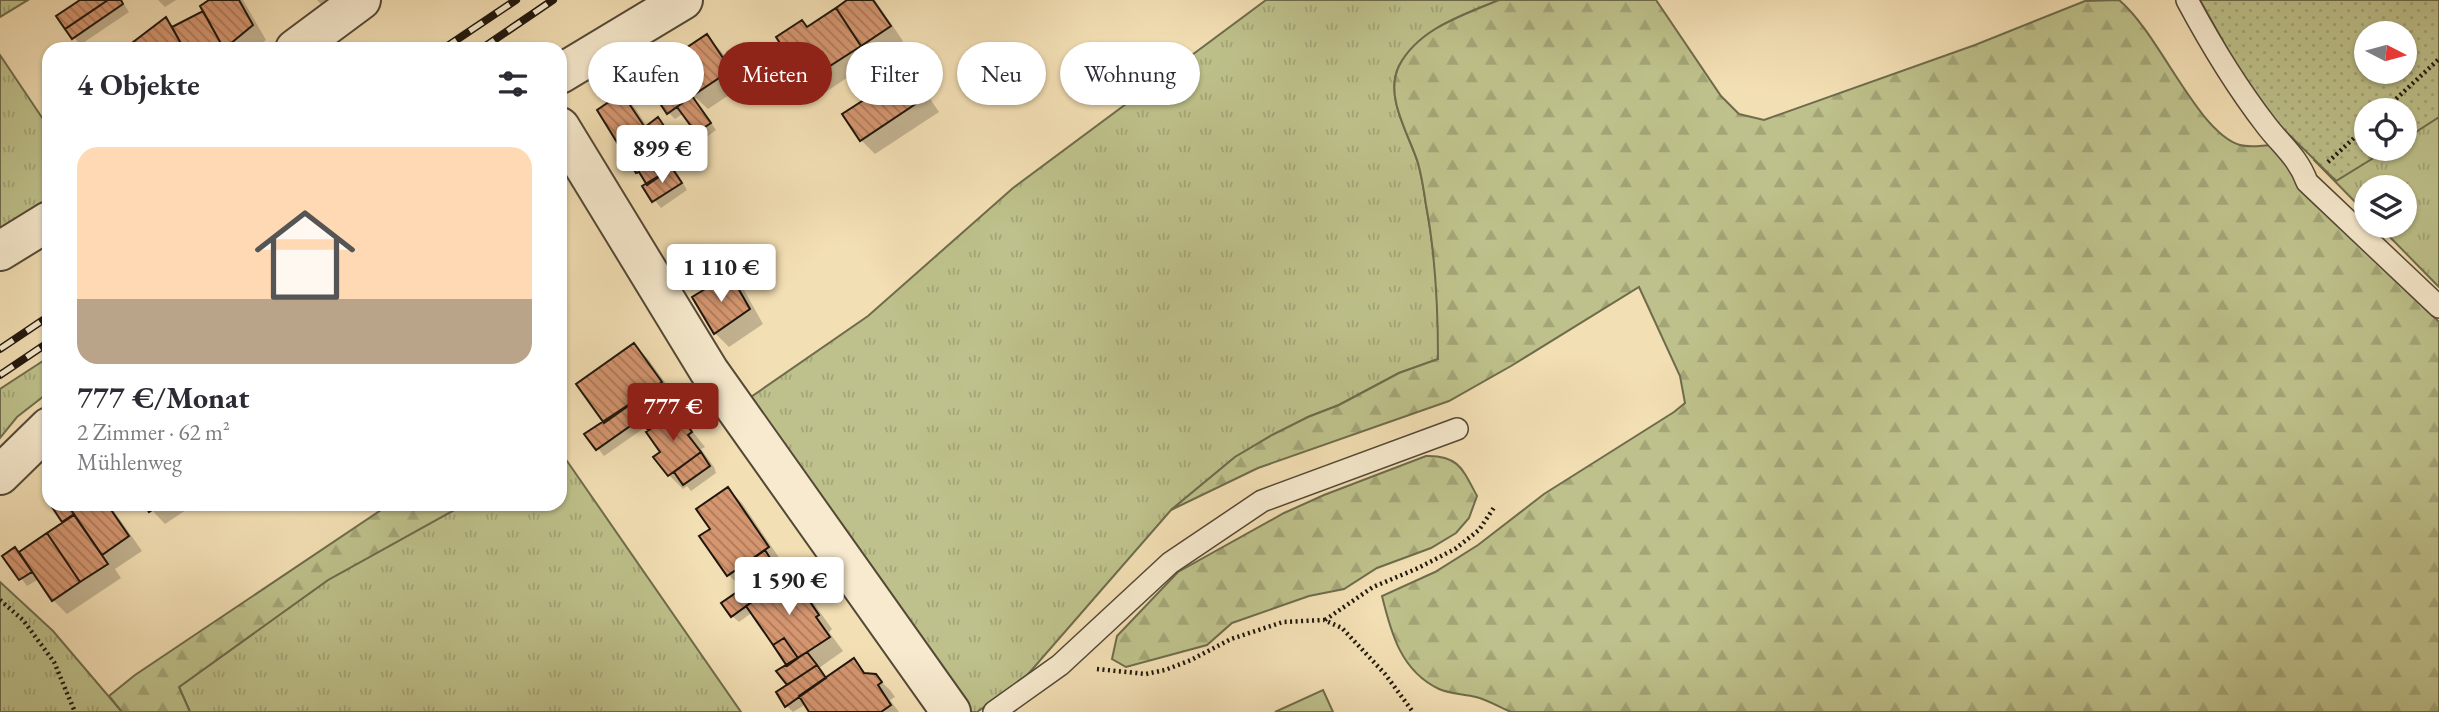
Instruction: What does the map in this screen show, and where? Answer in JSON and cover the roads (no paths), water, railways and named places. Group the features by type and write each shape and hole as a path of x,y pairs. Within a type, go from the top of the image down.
{"street":[{"path":"304,42 361,0"},
{"path":"567,70 682,0"},
{"path":"567,138 709,371 951,712"},
{"path":"0,251 42,226"},
{"path":"0,475 42,434"}],"lane":[{"path":"2187,0 2207,36 2266,125 2301,166 2307,182 2439,307"},
{"path":"994,712 1060,665 1170,563 1262,501 1457,429"}],"railway":[{"path":"453,42 516,0"},
{"path":"491,42 553,0"},
{"path":"0,349 42,321"},
{"path":"0,375 42,347"}]}
